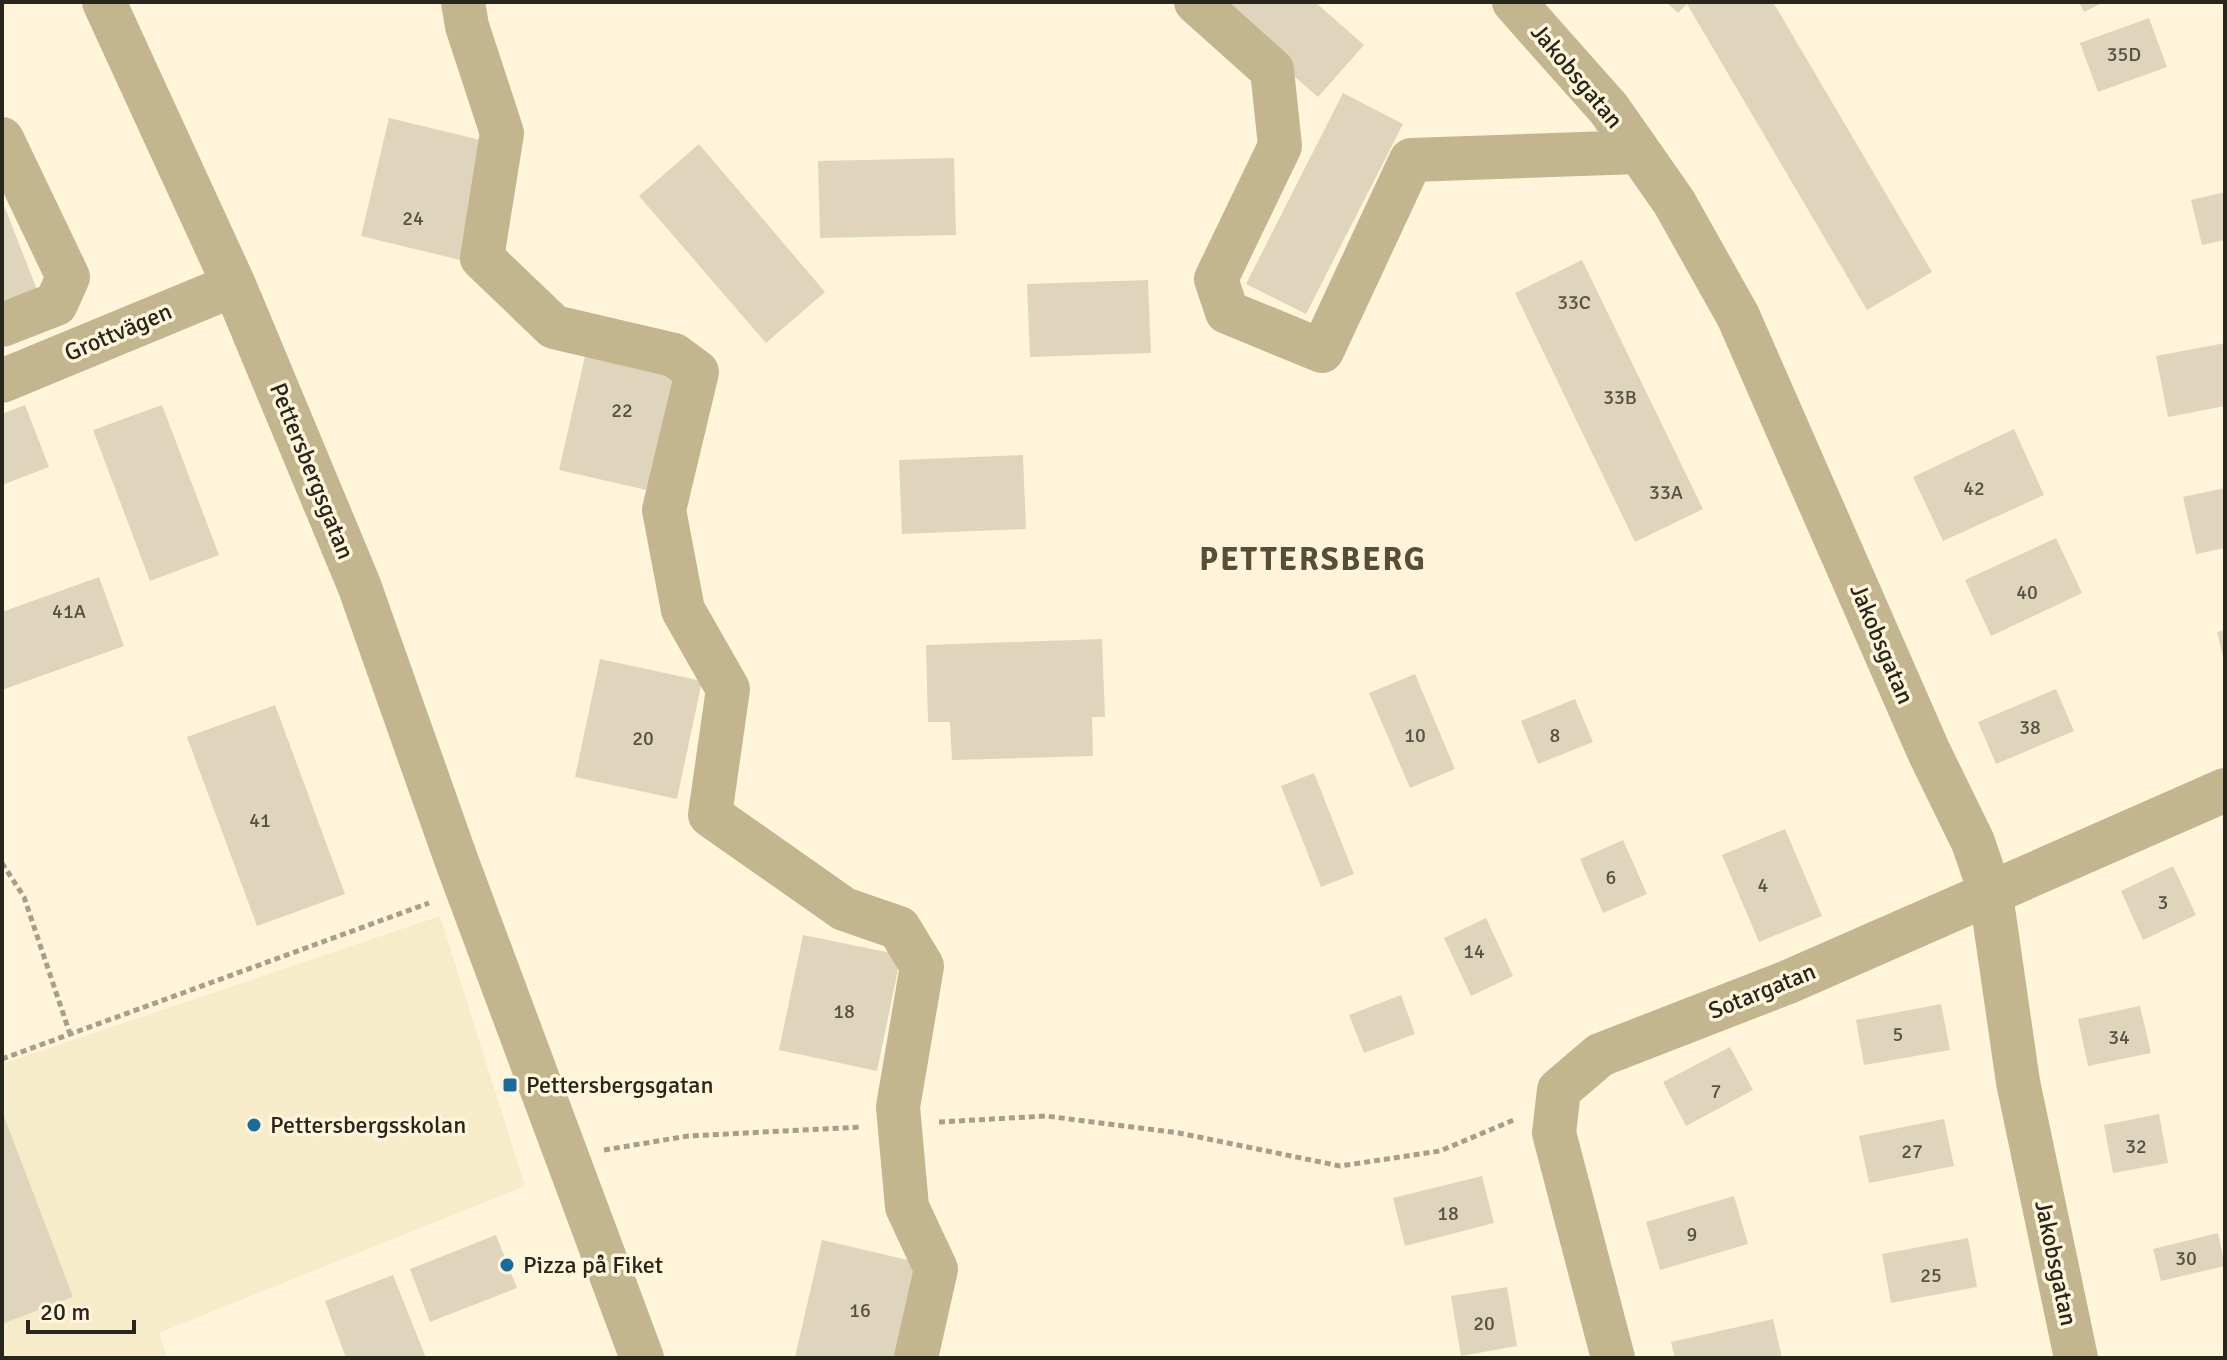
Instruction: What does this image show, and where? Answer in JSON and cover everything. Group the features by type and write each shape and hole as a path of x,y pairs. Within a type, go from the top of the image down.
{"street":[{"name":"Pettersbergsgatan","path":"104,2 234,285 359,585 642,1358"},
{"path":"463,2 467,26 502,133 482,258 554,327 674,355 697,372 664,510 683,610 728,689 710,815 844,909 899,928 922,966 898,1107 907,1207 936,1269 916,1358"},
{"path":"1196,2 1272,70 1280,146 1216,279 1227,312 1322,351 1411,160 1638,152"},
{"name":"Jakobsgatan","path":"1514,2 1609,109 1674,202 1738,316 1929,752 1973,842 1991,895 2018,1082 2076,1358"},
{"path":"2,139 68,277 56,304 2,325"},
{"name":"Grottvägen","path":"2,381 234,285"},
{"name":"Sotargatan","path":"1559,1090 1600,1055 1788,982 2225,790"},
{"path":"1559,1090 1554,1133 1613,1358"}],"path":[{"path":"2,863 24,897 70,1034"},
{"path":"2,1059 438,900"},
{"path":"568,1159 612,1148 688,1136 1046,1116 1179,1133 1340,1166 1407,1158 1451,1147 1503,1126 1559,1090"}],"shaded area":[{"name":"Pettersbergsskolan","path":"440,916 525,1186 159,1333 167,1358 2,1358 2,1064"}],"building":[{"path":"1209,2 1315,2 1364,45 1318,97"},
{"path":"1666,2 1773,2 1932,272 1867,310 1687,4 1678,13"},
{"path":"2079,2 2104,2 2084,12"},
{"path":"2149,18 2167,67 2098,92 2080,43"},
{"path":"1343,93 1403,124 1306,314 1246,284"},
{"path":"389,118 489,142 460,260 361,236"},
{"path":"699,144 825,292 766,343 639,196"},
{"path":"954,158 956,235 820,238 818,161"},
{"path":"2225,192 2225,240 2202,245 2191,200"},
{"path":"2,200 39,295 2,309"},
{"path":"1582,260 1703,509 1635,542 1515,293"},
{"path":"1148,280 1151,353 1030,357 1027,284"},
{"path":"2225,343 2225,406 2168,417 2156,356"},
{"path":"585,356 686,378 660,493 559,470"},
{"path":"25,405 49,467 2,485 2,414"},
{"path":"162,405 219,555 150,581 93,430"},
{"path":"2014,429 2044,495 1943,541 1913,477"},
{"path":"1023,455 1026,529 902,534 899,460"},
{"path":"2225,488 2225,548 2196,554 2183,497"},
{"path":"2056,538 2082,593 1991,636 1965,580"},
{"path":"99,577 124,646 2,690 2,612"},
{"path":"2225,630 2225,661 2224,661 2217,632"},
{"path":"1102,639 1105,717 1092,717 1093,756 952,760 950,722 928,722 926,645"},
{"path":"600,659 702,681 677,799 575,777"},
{"path":"1415,674 1455,769 1410,788 1369,693"},
{"path":"2056,689 2074,731 1996,764 1978,722"},
{"path":"1575,699 1593,742 1538,764 1521,721"},
{"path":"275,705 345,894 257,926 187,737"},
{"path":"1314,773 1354,874 1321,887 1281,786"},
{"path":"1785,829 1822,916 1759,942 1722,855"},
{"path":"1623,840 1647,894 1603,913 1580,859"},
{"path":"2173,866 2196,915 2143,940 2121,891"},
{"path":"1486,918 1513,976 1471,996 1444,938"},
{"path":"803,935 901,955 877,1071 779,1050"},
{"path":"1401,995 1415,1034 1364,1053 1349,1015"},
{"path":"1941,1004 1950,1050 1864,1065 1856,1020"},
{"path":"2140,1006 2151,1053 2088,1066 2078,1019"},
{"path":"1730,1047 1753,1090 1686,1126 1663,1082"},
{"path":"2,1111 73,1297 2,1324"},
{"path":"2159,1114 2168,1163 2113,1173 2104,1125"},
{"path":"1944,1119 1954,1166 1869,1183 1859,1136"},
{"path":"1482,1176 1494,1223 1405,1246 1393,1198"},
{"path":"1734,1196 1748,1244 1660,1270 1646,1222"},
{"path":"2218,1233 2225,1266 2161,1281 2153,1249"},
{"path":"496,1235 517,1288 430,1322 410,1269"},
{"path":"1968,1238 1977,1287 1891,1303 1882,1254"},
{"path":"822,1240 925,1264 903,1358 795,1357"},
{"path":"393,1275 426,1358 346,1358 325,1301"},
{"path":"1507,1287 1517,1346 1461,1356 1451,1296"},
{"path":"1773,1319 1782,1358 1675,1358 1671,1342"}],"place":[{"name":"Pettersbergsgatan","path":"510,1085"},
{"name":"Pettersbergsskolan","path":"254,1125"},
{"name":"Pizza på Fiket","path":"507,1265"}],"district":[{"name":"PETTERSBERG","path":"1313,559"}]}
